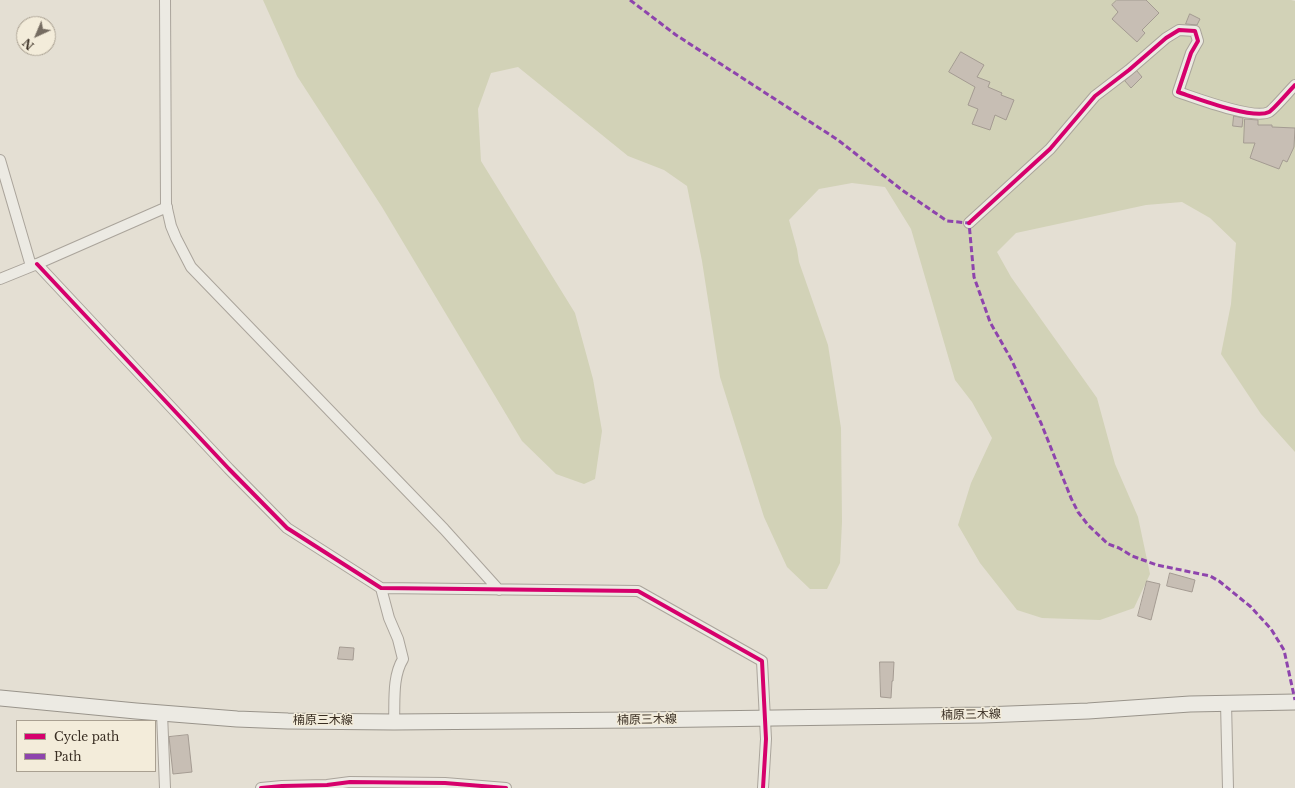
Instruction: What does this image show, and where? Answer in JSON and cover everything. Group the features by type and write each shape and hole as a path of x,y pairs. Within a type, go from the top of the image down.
{"main road":[{"name":"楠原三木線","path":"0,698 162,713 288,721 394,722 1020,714 1226,703 1295,702"}],"street":[{"path":"165,0 167,206 171,226 191,267 438,523 499,590"},
{"path":"969,223 1050,149 1095,96 1129,70 1166,38 1179,30 1195,31 1198,41 1191,53 1178,92 1246,113 1257,114 1269,112 1295,85"},
{"path":"0,160 34,265 287,528 381,588 638,591 762,661 766,739 763,788"},
{"path":"0,279 167,206"},
{"path":"381,588 389,618 398,639 403,659 398,666 395,688 394,722"},
{"path":"1226,703 1228,788"},
{"path":"162,713 165,788"},
{"path":"261,788 327,785 350,782 445,783 506,788"}],"green space":[{"path":"263,0 1295,1 1295,452 1261,414 1221,354 1231,304 1236,243 1210,218 1182,202 1146,205 1016,233 997,252 1011,277 1097,398 1115,464 1138,517 1150,574 1134,608 1100,620 1042,618 1017,610 980,563 958,525 971,483 992,438 972,402 955,380 911,229 885,187 852,183 819,189 789,220 799,262 828,345 841,428 842,522 840,563 827,589 810,589 787,567 764,517 720,377 702,261 687,186 664,170 628,156 518,67 491,73 478,109 481,161 575,313 593,379 602,431 595,479 584,484 556,474 522,441 382,207 297,76"}],"building":[{"path":"1117,0 1146,0 1159,13 1142,30 1145,33 1137,42 1112,19 1118,12 1112,5"},
{"path":"1190,14 1200,19 1197,25 1186,24"},
{"path":"961,52 984,65 977,77 990,82 988,87 1002,93 1001,95 1014,100 1006,120 995,115 990,130 972,124 978,109 968,105 975,87 949,72"},
{"path":"1137,71 1142,77 1131,88 1125,81"},
{"path":"1234,116 1243,118 1242,127 1233,126"},
{"path":"1245,119 1258,120 1258,125 1295,128 1294,147 1287,162 1283,160 1279,169 1250,158 1255,143 1244,143"},
{"path":"1170,573 1195,580 1192,592 1167,586"},
{"path":"1147,581 1160,584 1151,620 1138,616"},
{"path":"340,647 354,648 353,660 338,659"},
{"path":"880,662 894,662 891,698 881,697"},
{"path":"188,735 192,772 173,774 169,737"}],"marked path":[{"path":"630,0 676,35 838,140 902,190 947,221 969,223 974,277 990,322 1011,359 1041,423 1078,512 1088,525 1108,544 1119,548 1132,556 1157,565 1210,576 1219,581 1251,607 1271,629 1284,650 1295,700"}],"cycle path":[{"path":"969,223 1050,149 1095,96 1129,70 1166,38 1179,30 1195,31 1198,41 1191,53 1178,92 1238,111 1261,114 1269,112 1295,85"},
{"path":"37,264 229,469 287,528 381,588 638,591 762,661 766,739 763,788"},
{"path":"261,788 327,785 350,782 445,783 506,788"}]}
